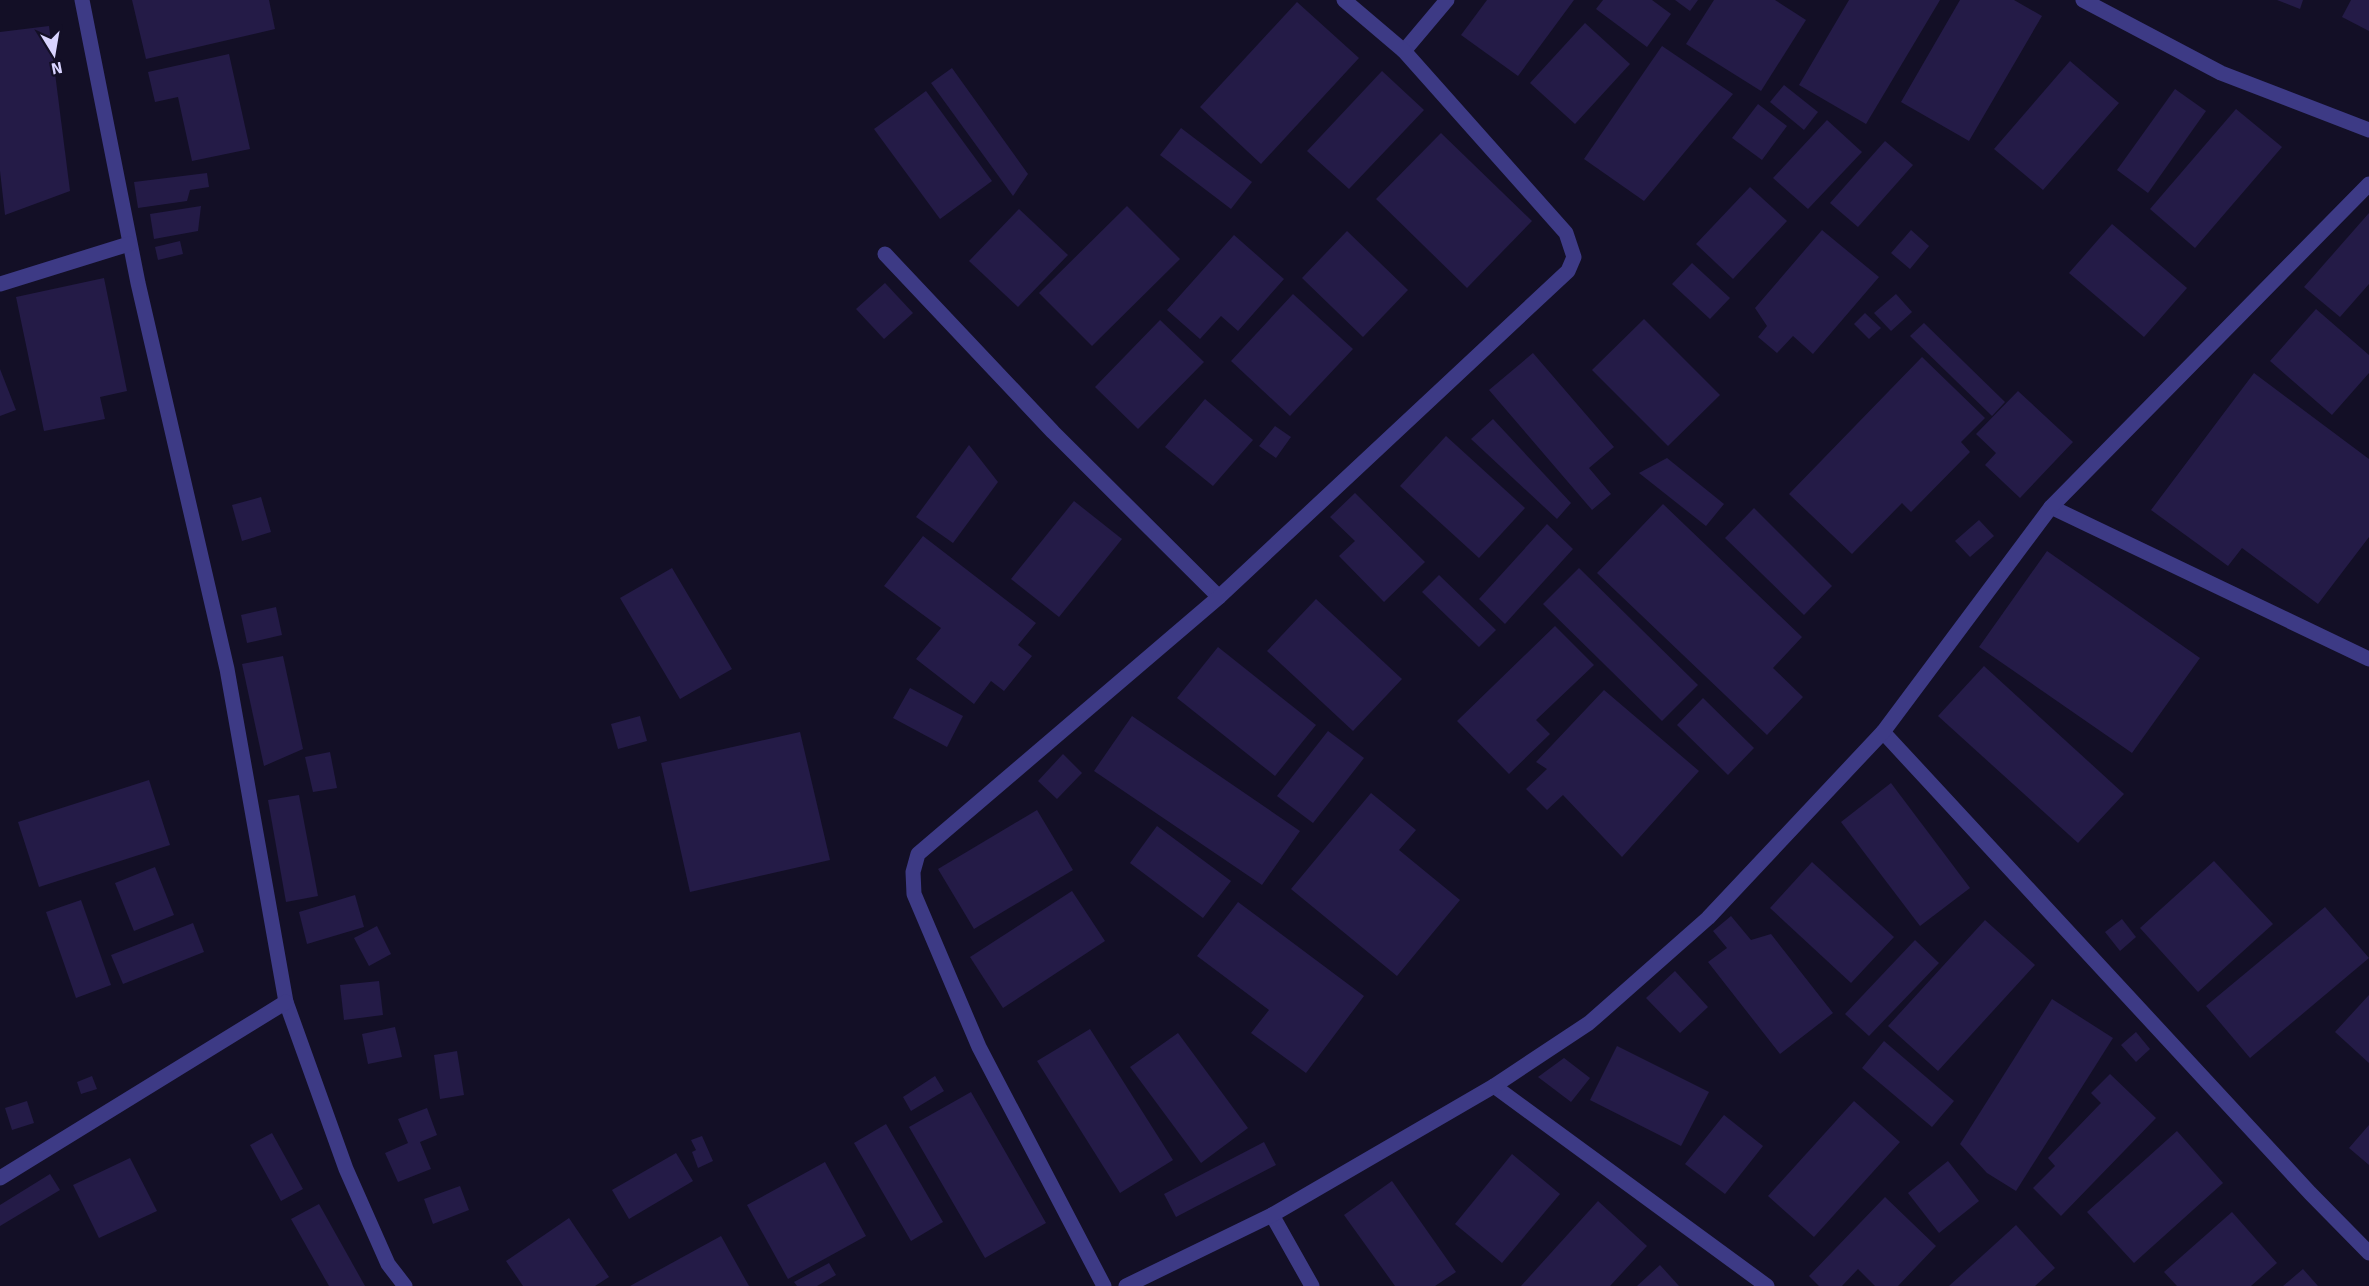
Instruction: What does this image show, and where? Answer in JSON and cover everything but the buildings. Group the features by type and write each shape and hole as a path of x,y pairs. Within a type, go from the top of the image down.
{"street":[{"path":"82,0 129,244 227,669 286,1002 346,1169 388,1264 405,1286"},
{"path":"1104,1286 979,1047 914,894 913,872 918,854 1219,597 1568,271 1574,257 1566,233 1404,51 1344,0"},
{"path":"1404,51 1447,0"},
{"path":"2083,0 2221,74 2369,130"},
{"path":"1126,1286 1272,1215 1494,1086 1589,1023 1708,918 1883,732 2051,507 2369,184"},
{"path":"0,284 129,244"},
{"path":"885,254 1053,432 1219,597"},
{"path":"2051,507 2369,659"},
{"path":"1883,732 2310,1193 2369,1253"},
{"path":"0,1178 286,1002"},
{"path":"1494,1086 1767,1286"},
{"path":"1272,1215 1312,1286"}]}
